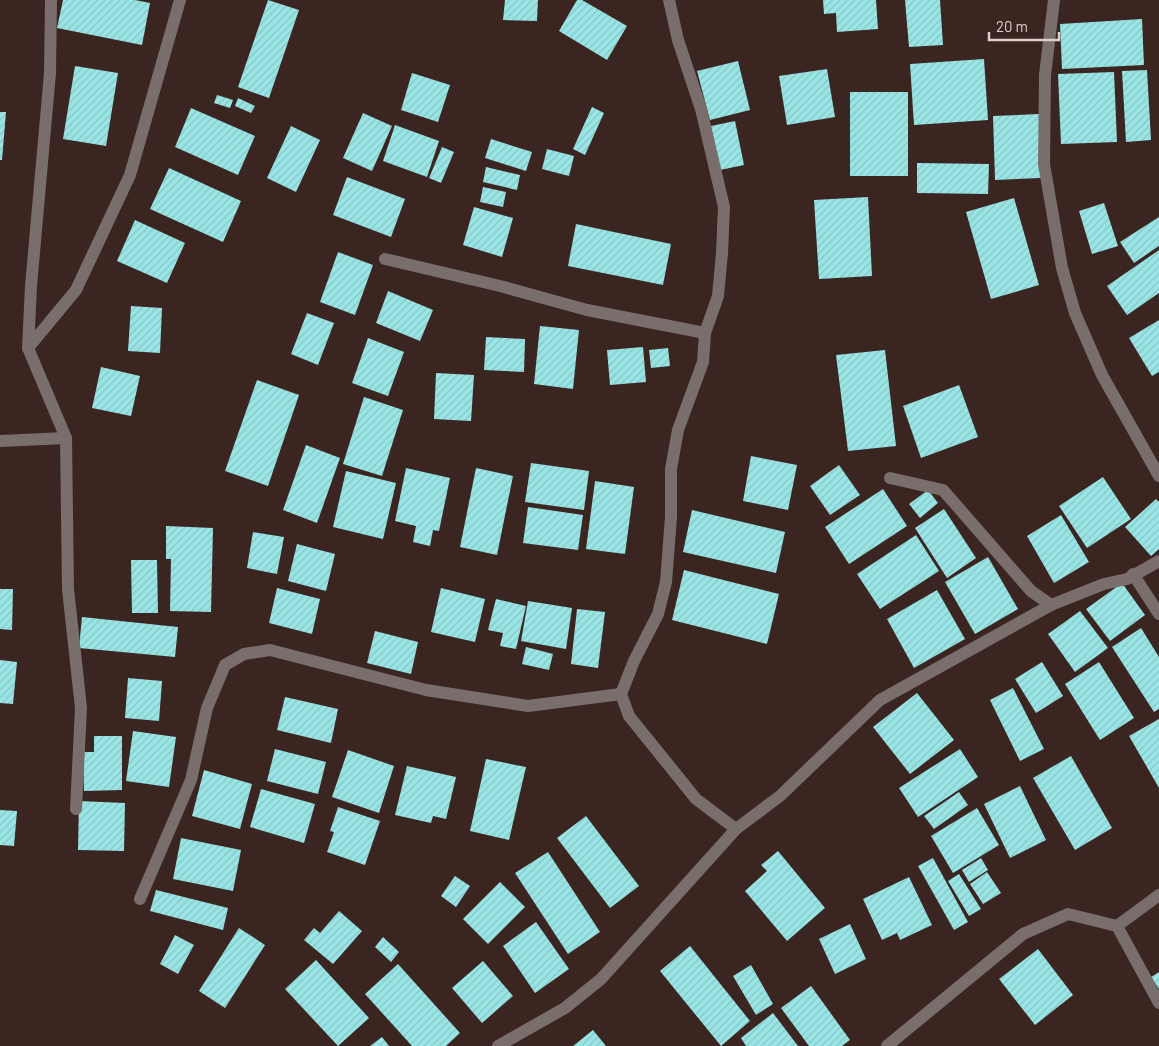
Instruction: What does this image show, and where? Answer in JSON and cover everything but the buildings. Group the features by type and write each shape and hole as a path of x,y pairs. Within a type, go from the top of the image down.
{"street":[{"path":"51,0 50,73 31,286 28,348 66,438 68,589 81,708 76,808"},
{"path":"28,348 76,290 130,175 180,0"},
{"path":"669,0 678,40 701,109 724,207 722,252 718,296 705,333 703,362 678,430 671,469 672,518 666,582 658,614 634,661 622,694 629,716 696,799 736,829"},
{"path":"1054,0 1045,75 1044,164 1062,268 1075,313 1102,376 1159,476"},
{"path":"385,258 500,286 587,310 705,333"},
{"path":"0,441 66,438"},
{"path":"890,478 944,490 1031,591 1051,605"},
{"path":"498,1046 565,1008 601,979 736,829 780,796 880,700 1051,605 1104,584 1127,579 1159,561"},
{"path":"1133,574 1159,614"},
{"path":"140,899 191,780 206,708 225,665 244,654 270,650 426,690 528,706 622,694"},
{"path":"1117,926 1159,895"},
{"path":"887,1046 1023,934 1068,914 1117,926 1159,1003"}]}
